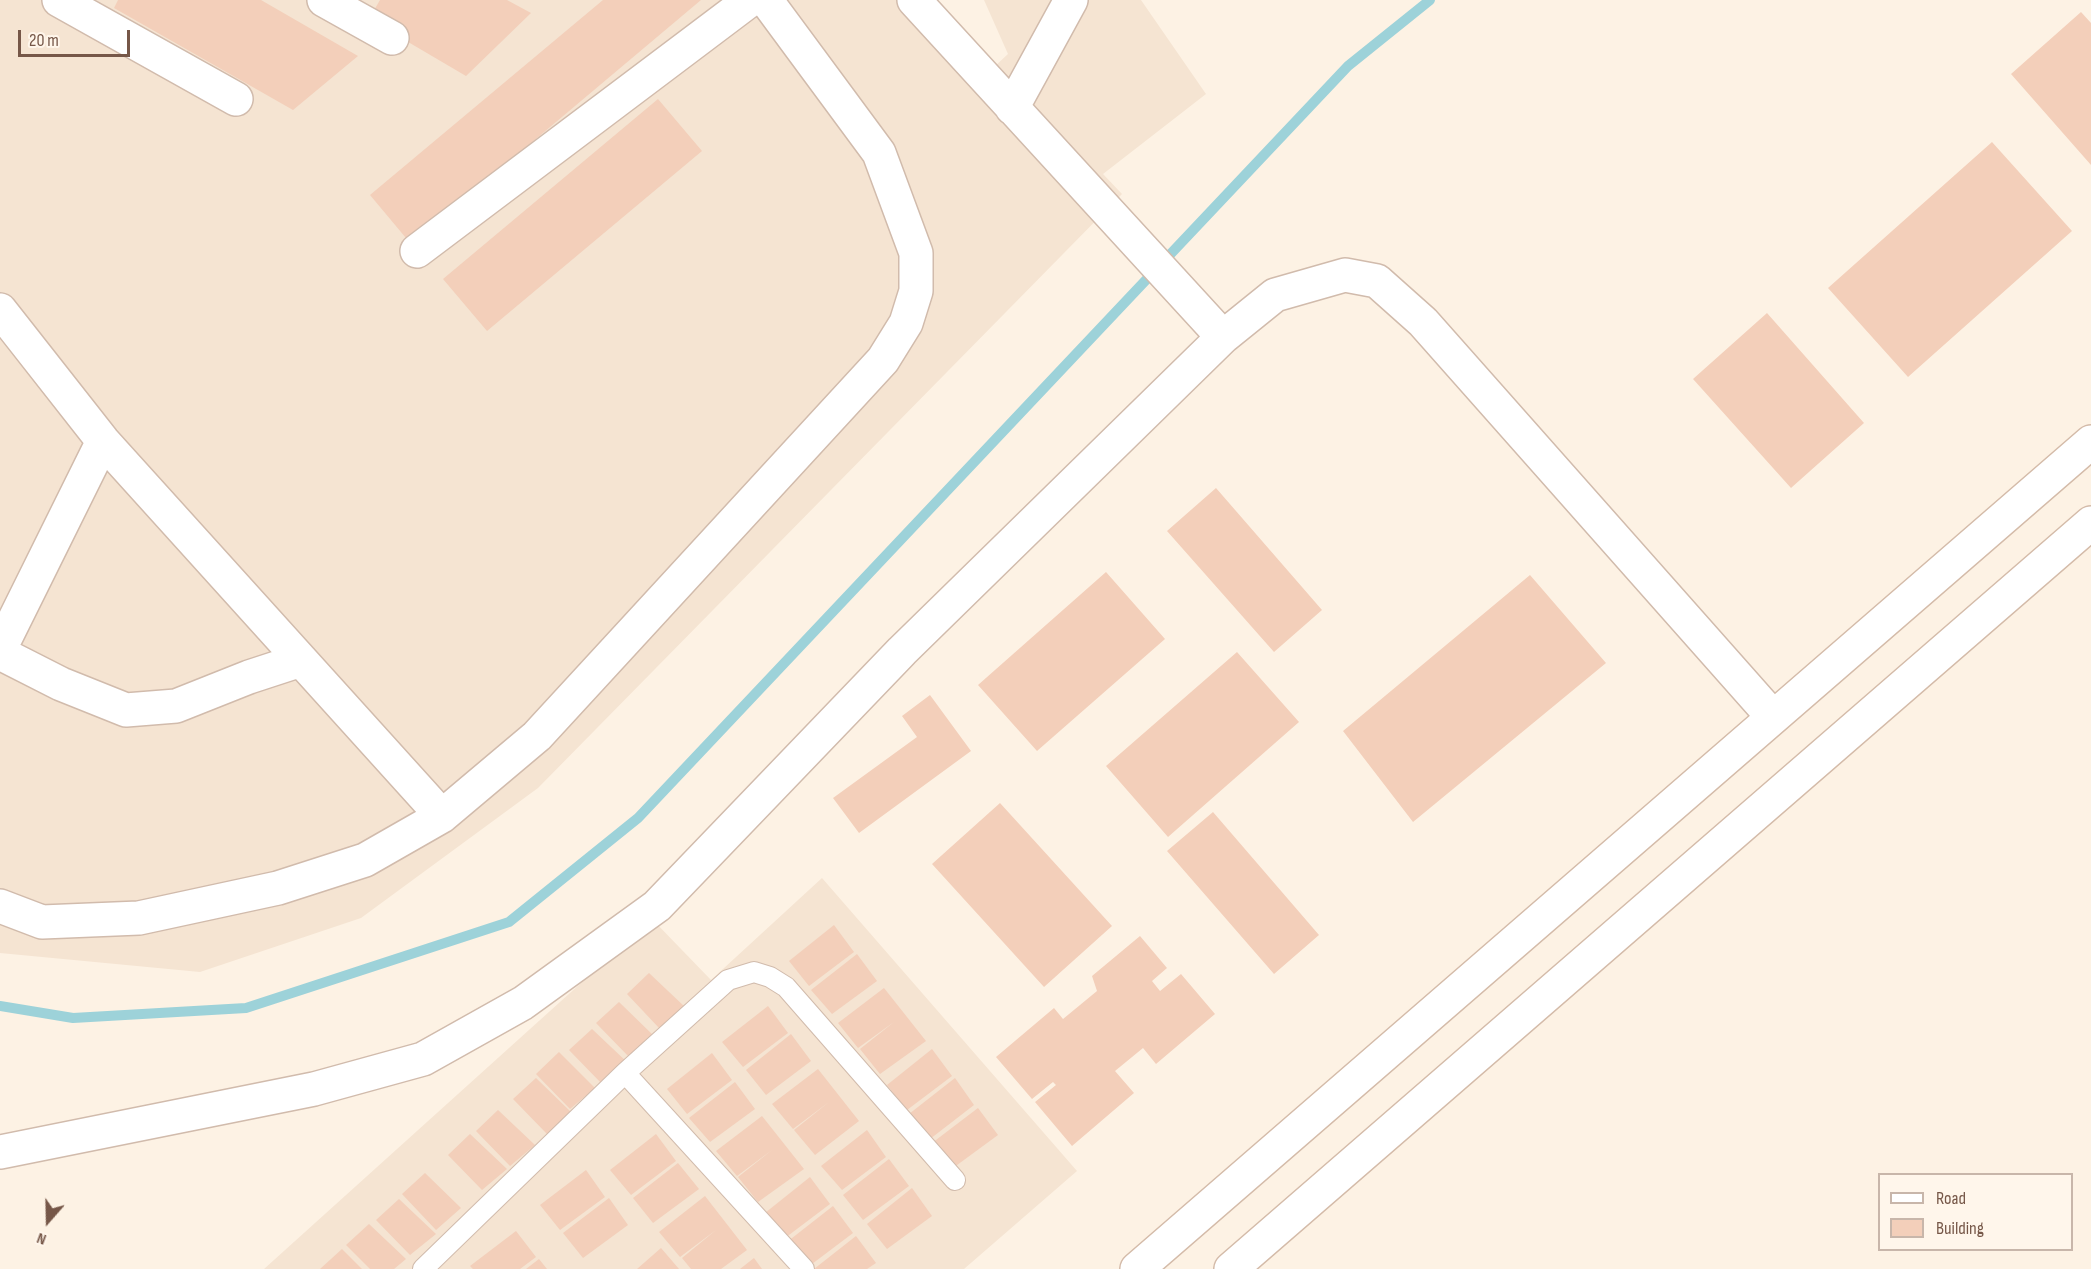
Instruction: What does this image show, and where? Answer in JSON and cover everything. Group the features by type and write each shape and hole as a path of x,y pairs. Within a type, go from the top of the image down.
{"street":[{"path":"59,0 236,99"},
{"path":"324,0 392,38"},
{"path":"417,251 750,0"},
{"path":"0,906 42,922 139,918 278,888 365,860 442,816 537,736 883,360 906,323 916,291 916,253 879,153 766,0"},
{"path":"914,0 1223,337"},
{"path":"1012,108 1071,0"},
{"path":"0,1152 314,1089 423,1059 523,1003 657,906 902,651 1223,337 1275,295 1345,275 1377,280 1423,322 1773,717"},
{"path":"0,310 103,441 442,816"},
{"path":"103,441 0,651 61,684 126,710 176,706 249,677 301,660"},
{"path":"1137,1269 2091,442"},
{"path":"1231,1269 2091,523"}],"lane":[{"path":"423,1269 625,1073 728,980 754,972 770,977 786,987 954,1180"},
{"path":"625,1073 804,1269"}],"shaded area":[{"path":"0,0 935,0 994,67 1008,54 984,0 1141,0 1206,94 1103,174 1122,194 538,788 361,918 200,972 0,953"},
{"path":"822,878 1077,1171 964,1269 264,1269 652,919 711,980"}],"building":[{"path":"118,0 261,0 358,56 293,110 114,8"},
{"path":"380,0 507,0 531,13 466,76 369,19"},
{"path":"603,0 701,0 411,244 370,195"},
{"path":"2081,12 2091,23 2091,165 2011,74"},
{"path":"658,99 702,151 487,331 443,279"},
{"path":"1992,142 2072,231 1908,377 1828,288"},
{"path":"1767,313 1864,423 1791,488 1693,379"},
{"path":"1216,488 1322,610 1274,652 1167,531"},
{"path":"1106,572 1165,639 1037,751 978,685"},
{"path":"1530,575 1606,663 1413,822 1343,731"},
{"path":"1237,652 1299,722 1168,837 1106,766"},
{"path":"930,695 971,751 859,833 833,798 917,737 902,716"},
{"path":"1000,803 1112,926 1044,987 932,864"},
{"path":"1213,812 1319,935 1274,974 1167,851"},
{"path":"834,925 854,952 809,986 789,961"},
{"path":"1140,936 1167,968 1152,981 1160,991 1181,974 1215,1014 1156,1064 1143,1048 1115,1071 1134,1093 1072,1146 1035,1102 1056,1085 1053,1082 1032,1099 996,1057 1054,1008 1063,1019 1097,991 1092,976"},
{"path":"857,954 877,981 832,1014 811,990"},
{"path":"649,973 686,1008 660,1029 627,994"},
{"path":"884,988 926,1041 880,1074 860,1049 894,1022 858,1048 838,1023"},
{"path":"619,1002 655,1037 630,1058 596,1023"},
{"path":"768,1006 788,1033 743,1067 722,1042"},
{"path":"592,1029 629,1064 603,1085 569,1050"},
{"path":"791,1034 811,1061 766,1095 746,1070"},
{"path":"932,1049 952,1076 907,1110 887,1085"},
{"path":"559,1052 595,1088 570,1109 536,1074"},
{"path":"712,1053 732,1080 687,1114 667,1089"},
{"path":"818,1069 859,1121 815,1155 794,1130 829,1102 793,1129 772,1104"},
{"path":"536,1078 572,1113 547,1134 513,1099"},
{"path":"955,1078 974,1105 930,1139 909,1114"},
{"path":"735,1082 755,1109 710,1142 689,1118"},
{"path":"978,1108 998,1135 953,1168 932,1143"},
{"path":"498,1110 535,1145 510,1166 476,1131"},
{"path":"762,1116 804,1169 758,1202 738,1177 772,1150 737,1176 716,1151"},
{"path":"867,1130 886,1157 842,1190 821,1166"},
{"path":"470,1134 507,1169 482,1190 448,1155"},
{"path":"656,1134 676,1161 631,1195 610,1170"},
{"path":"889,1159 909,1186 863,1220 843,1195"},
{"path":"678,1163 699,1189 653,1223 633,1198"},
{"path":"586,1170 605,1197 560,1230 540,1205"},
{"path":"425,1173 461,1208 436,1230 402,1194"},
{"path":"810,1177 830,1204 785,1238 765,1213"},
{"path":"912,1188 932,1216 887,1249 867,1224"},
{"path":"705,1196 747,1250 721,1269 691,1269 682,1258 716,1230 680,1257 659,1232"},
{"path":"609,1198 628,1225 583,1258 563,1233"},
{"path":"399,1199 436,1234 410,1255 376,1220"},
{"path":"833,1206 853,1233 808,1267 787,1242"},
{"path":"369,1224 406,1259 394,1269 370,1269 346,1245"},
{"path":"516,1231 536,1257 520,1269 473,1269 470,1266"},
{"path":"856,1236 876,1263 867,1269 814,1269"},
{"path":"661,1248 679,1269 637,1269"},
{"path":"342,1249 362,1269 320,1269"},
{"path":"754,1258 762,1269 740,1269"},
{"path":"539,1259 547,1269 526,1269"}],"waterway":[{"path":"0,1006 73,1018 246,1008 509,922 638,818 1348,66 1430,0"}]}
